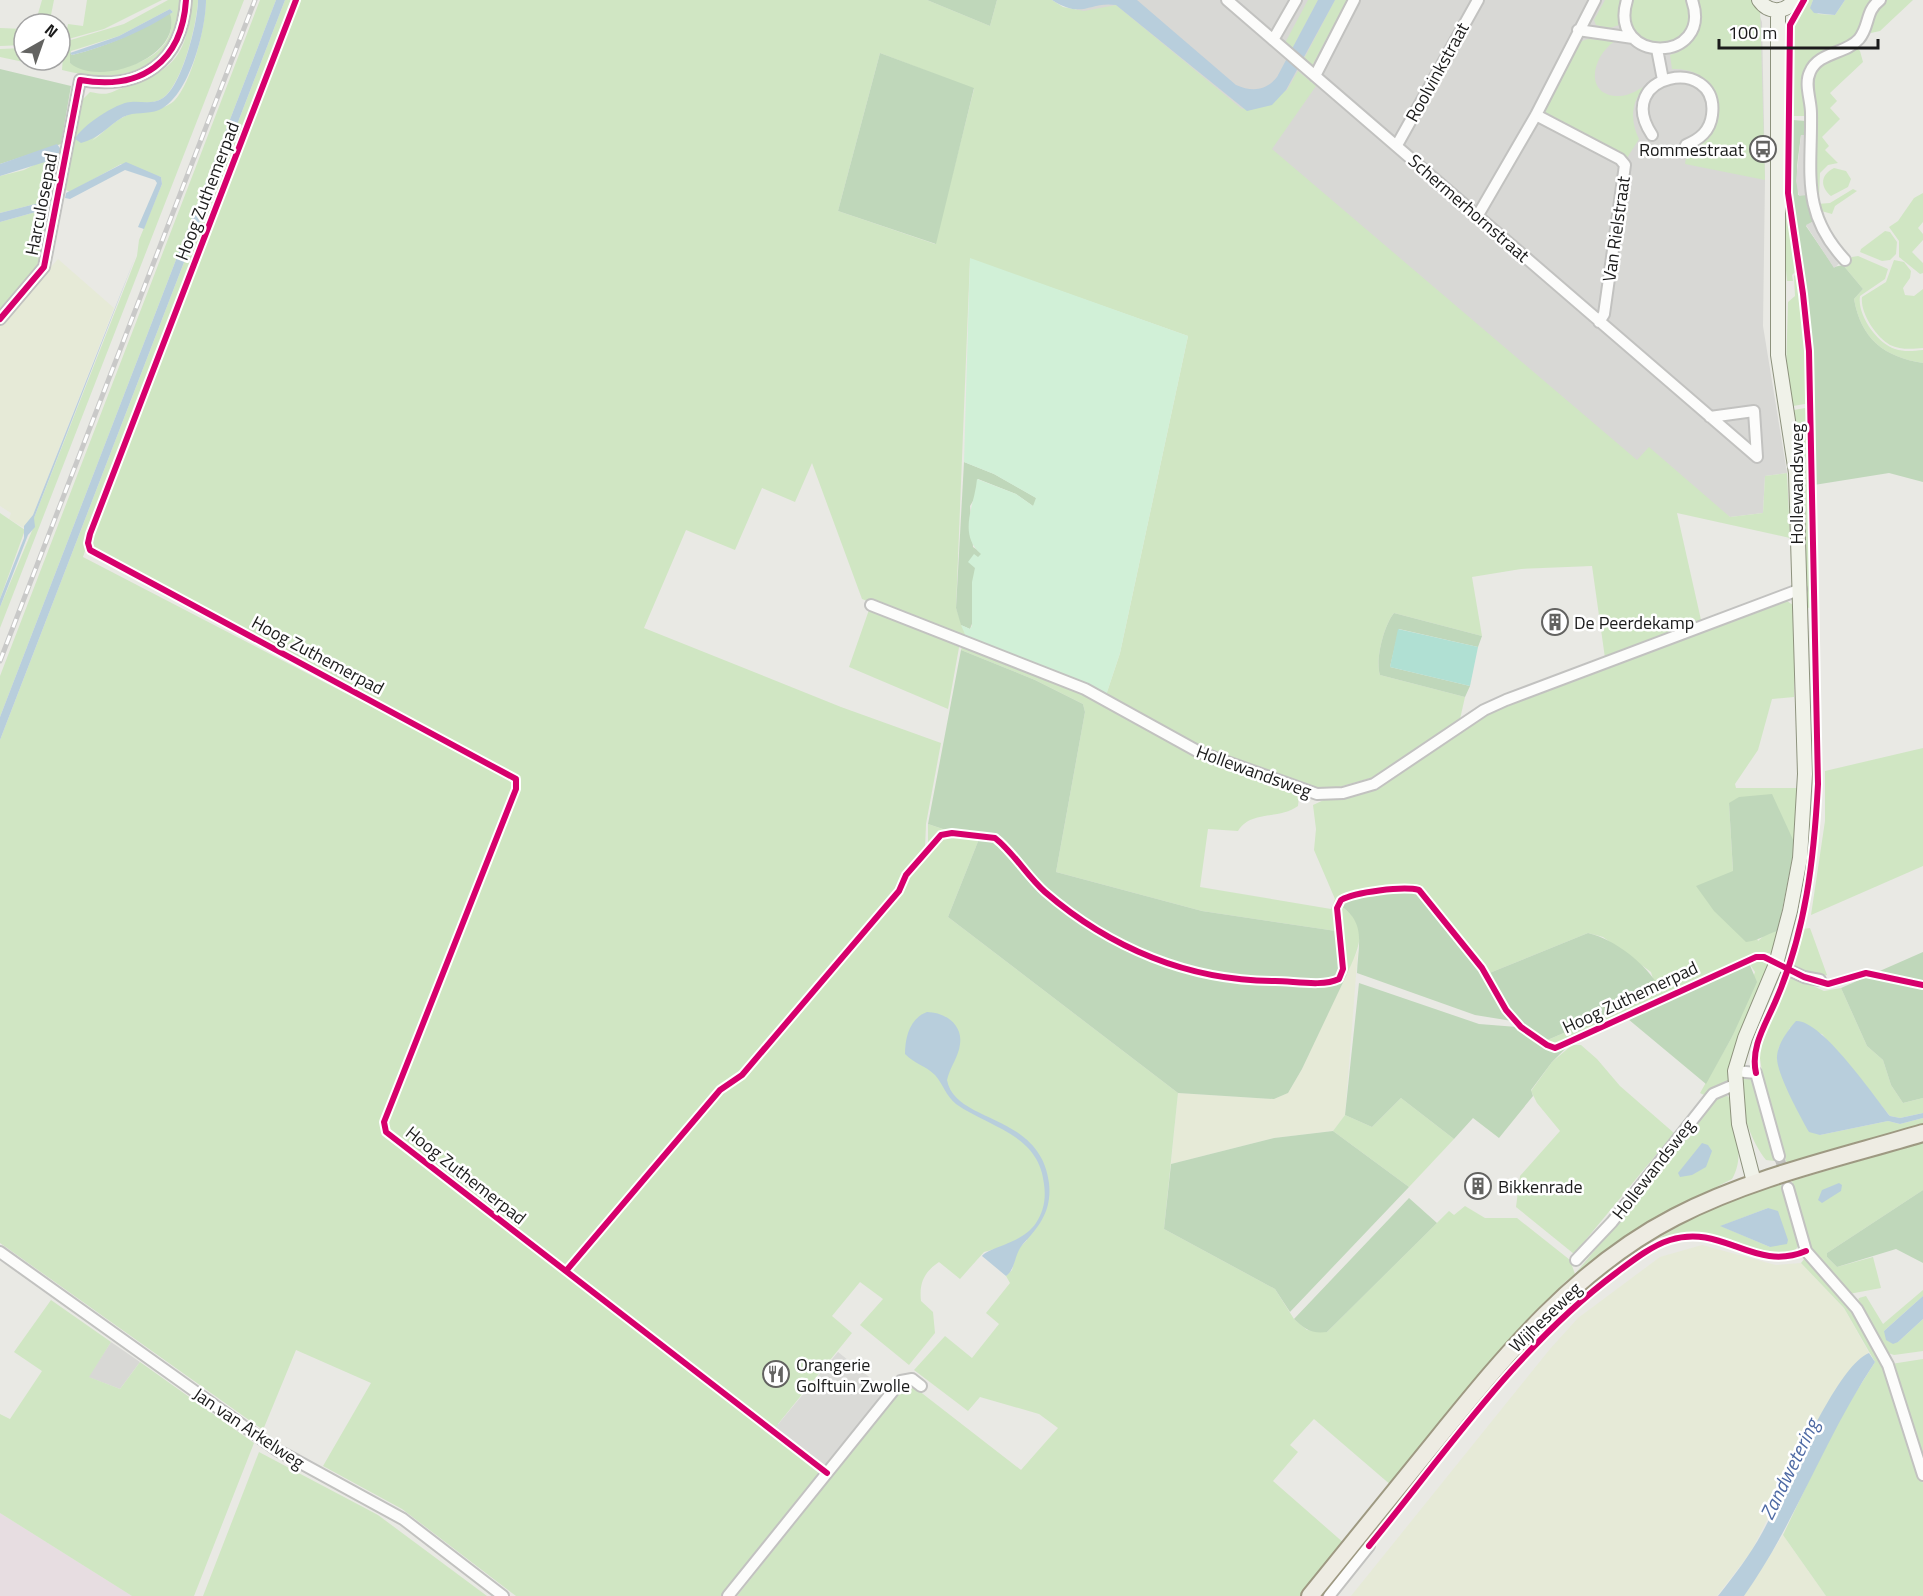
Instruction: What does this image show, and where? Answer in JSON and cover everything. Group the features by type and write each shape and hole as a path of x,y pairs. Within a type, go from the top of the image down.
{"main road":[{"path":"1759,0 1766,8 1778,11 1786,9 1794,0"},
{"name":"Hollewandsweg","path":"1754,1182 1739,1124 1735,1078 1745,1038 1776,964 1790,911 1800,858 1804,818 1801,589 1796,473 1778,355 1778,11"},
{"name":"Wijheseweg","path":"1310,1596 1494,1369 1552,1306 1582,1280 1640,1237 1694,1208 1754,1182 1923,1133"}],"street":[{"name":"Harculosepad","path":"0,319 44,267 80,80 110,84 128,81 161,63 180,35 186,0"},
{"name":"Schermerhornstraat","path":"1227,0 1397,145 1599,322 1710,417 1742,444 1757,457 1754,411 1710,417"},
{"path":"1273,40 1296,0"},
{"path":"1315,76 1354,0"},
{"name":"Roolvinkstraat","path":"1397,145 1478,0"},
{"path":"1478,215 1536,115 1595,0"},
{"path":"1627,0 1624,16 1633,38"},
{"path":"1578,30 1633,38 1647,47 1656,49 1676,46 1690,32 1695,18 1692,0"},
{"path":"1845,260 1823,231 1810,195 1811,119 1808,77 1818,62 1858,40 1864,32 1870,9 1880,0"},
{"path":"1656,49 1662,80"},
{"path":"1652,135 1645,125 1643,105 1652,87 1671,77 1690,79 1705,89 1713,110 1707,130 1697,141 1686,146"},
{"name":"Van Rielstraat","path":"1536,115 1620,159 1625,165 1604,314 1599,322"},
{"name":"Hollewandsweg","path":"871,604 1085,689 1163,734 1220,761 1306,791 1332,795 1360,789 1382,779 1484,710 1506,700 1801,589"},
{"path":"1776,964 1804,977 1820,980"},
{"path":"1735,1078 1756,1073 1779,1156"},
{"name":"Hollewandsweg","path":"1576,1260 1612,1222 1713,1094 1735,1078"},
{"path":"1788,1188 1806,1251 1857,1309 1888,1365 1923,1475"},
{"name":"Jan van Arkelweg","path":"0,1251 277,1450 403,1519 503,1596"},
{"path":"728,1596 901,1381 912,1379 921,1386"},
{"path":"1329,1596 1370,1546"}],"shaded area":[{"path":"1065,0 1753,0 1762,22 1765,180 1763,326 1787,473 1765,476 1763,513 1730,517 1633,471"},
{"path":"1801,135 1809,135 1805,173 1807,195 1799,196 1796,181"},
{"path":"1814,221 1824,241 1841,262 1834,268 1806,225"},
{"path":"111,1342 140,1362 120,1389 88,1377"},
{"path":"838,1352 889,1393 828,1468 775,1428"},
{"path":"0,1513 132,1596 0,1596"}],"green space":[{"path":"42,0 54,0 52,12 38,12"},
{"path":"87,0 162,0 104,29 72,38 72,25 83,26"},
{"path":"168,0 181,0 176,24 168,43 156,57 142,67 106,76 72,72 72,64 101,70 120,68 153,55 164,44 171,30 170,13 173,12 170,9 119,36 72,51 72,40 124,24"},
{"path":"192,0 198,0 192,37 183,66 170,90 163,98 156,101 131,102 92,141 125,116 158,109 174,101 187,81 197,53 204,23 206,0 244,0 0,628 0,607 34,526 34,518 137,256 139,240 162,184 161,177 121,164 70,192 64,189 79,103 90,92 109,93 142,81 167,66 176,57 187,34"},
{"path":"260,0 276,0 0,717 0,676"},
{"path":"285,0 294,0 108,482 83,557 511,779 513,786 380,1121 380,1127 386,1137 820,1470 822,1475 725,1596 516,1596 402,1509 323,1466 371,1383 296,1350 263,1430 0,1243 0,740"},
{"path":"298,0 927,0 990,26 997,0 1052,0 1063,7 1084,11 1116,5 1242,109 1287,90 1298,71 1316,86 1272,149 1637,460 1649,447 1730,517 1763,513 1765,476 1787,473 1790,538 1677,513 1701,620 1605,658 1592,566 1521,569 1472,577 1482,636 1394,613 1381,643 1380,675 1465,697 1460,719 1378,776 1328,790 1309,788 1213,754 1106,695 1120,653 1188,336 970,259 956,608 967,639 862,599 812,463 795,502 762,488 735,550 686,530 644,628 841,707 941,743 926,824 925,849 905,873 900,887 753,1060 738,1076 719,1089 568,1265 563,1266 389,1132 385,1123 518,789 517,777 99,555 90,545","holes":["880,53 974,89 935,244 838,211"]},
{"path":"927,0 997,0 990,26"},
{"path":"1308,0 1318,0 1292,49 1285,43"},
{"path":"1335,0 1347,0 1312,66 1304,59"},
{"path":"1605,0 1621,0 1619,25 1610,28 1596,25 1594,20"},
{"path":"1633,0 1687,0 1691,19 1685,32 1674,40 1660,43 1646,40 1635,32 1629,18"},
{"path":"1699,0 1753,0 1760,8 1765,180 1685,164 1687,151 1703,143 1714,131 1719,117 1718,103 1713,89 1704,78 1690,71 1672,69 1670,55 1686,47 1696,34 1701,18"},
{"path":"1806,0 1813,0 1811,6 1818,14 1835,15 1845,0 1874,0 1856,38 1812,62 1806,116 1793,116 1793,26"},
{"path":"1885,0 1913,0 1880,31 1871,33 1868,26 1879,4"},
{"path":"170,13 171,29 164,43 152,55 136,64 118,70 100,72 83,70 72,64 72,55 111,43"},
{"path":"0,28 12,28 12,46 0,46"},
{"path":"1783,31 1788,31 1785,193 1797,270 1792,275 1793,281 1787,281 1782,227"},
{"path":"1588,39 1615,41 1607,48 1596,65 1596,83 1600,90 1608,94 1623,96 1650,83 1636,102 1633,116 1639,139 1627,158 1542,114 1579,42"},
{"path":"12,48 12,60 0,57 0,49"},
{"path":"1857,48 1863,62 1830,93 1837,101 1830,108 1840,119 1822,137 1829,146 1825,150 1838,163 1828,165 1820,173 1819,197 1815,193 1811,89 1815,69"},
{"path":"880,53 974,88 936,244 838,211"},
{"path":"0,69 71,86 61,144 0,164"},
{"path":"1793,120 1806,121 1809,135 1801,135 1797,166 1798,195 1807,195 1814,221 1806,226 1834,267 1843,265 1863,289 1854,299 1857,313 1862,325 1876,344 1897,356 1923,363 1923,482 1889,473 1814,485 1811,351 1805,283 1790,193"},
{"path":"62,151 55,199 0,213 0,176 24,170"},
{"path":"1834,168 1846,171 1851,179 1848,187 1831,196 1825,189 1823,181 1826,174"},
{"path":"1853,189 1857,191 1835,206 1832,214 1818,210 1817,204 1830,203"},
{"path":"1923,193 1923,222 1918,228 1923,234 1923,240 1912,252 1923,263 1923,273 1920,274 1899,257 1899,241 1889,227 1898,221 1914,198"},
{"path":"50,208 44,257 38,271 0,314 0,222"},
{"path":"1885,231 1890,232 1897,242 1896,254 1890,260 1882,261 1860,252 1861,249"},
{"path":"1858,256 1888,269 1885,279 1860,296 1865,320 1875,335 1888,346 1905,351 1923,350 1923,363 1886,351 1876,344 1862,325 1854,299 1863,289 1843,265 1852,257"},
{"path":"970,258 1188,336 1120,653 1106,695 967,639 961,625 970,629 972,626 972,582 975,568 968,562 974,554 978,557 981,554 974,546 969,528 977,479 1016,494 1033,506 1036,498 994,474 964,462"},
{"path":"58,259 114,308 33,515 24,528 9,519 11,513 0,506 0,324"},
{"path":"1894,260 1904,262 1911,271 1910,278 1903,288 1905,295 1914,296 1923,289 1923,348 1911,349 1890,345 1874,331 1866,317 1862,297 1886,282"},
{"path":"1798,273 1807,351 1808,401 1805,404 1793,406 1786,369 1788,302 1795,296 1794,276"},
{"path":"1805,408 1808,411 1811,609 1807,607 1794,410"},
{"path":"964,462 994,474 1040,500 1033,506 1016,494 978,479 976,496 970,506 973,547 982,553 975,568 973,621 970,629 961,625 956,608"},
{"path":"0,513 25,530 0,599"},
{"path":"1786,600 1794,606 1794,697 1772,699 1758,750 1735,784 1736,788 1798,788 1795,844 1789,834 1729,803 1733,872 1758,941 1766,934 1778,931 1772,953 1754,955 1555,1046 1545,1041 1657,993 1651,972 1603,937 1588,933 1487,974 1425,893 1414,887 1339,898 1334,907 1336,931 1202,911 1056,872 1085,712 1083,704 1035,680 961,650 963,643 1079,689 1161,735 1297,791 1298,806 1290,810 1250,820 1238,831 1208,829 1200,887 1331,909 1335,899 1314,850 1316,829 1313,805 1326,799 1344,797 1495,708"},
{"path":"870,607 960,642 948,709 849,667"},
{"path":"1394,613 1482,636 1478,647 1399,629 1390,667 1470,686 1465,697 1380,675 1381,643"},
{"path":"1398,629 1478,647 1470,686 1390,667"},
{"path":"961,650 1035,680 1083,704 1085,712 1056,872 1202,911 1336,931 1339,976 1333,979 1228,976 1178,965 1151,955 1104,932 1039,884 996,837 949,831 928,824"},
{"path":"1923,748 1923,866 1811,915 1825,821 1825,771"},
{"path":"1772,794 1795,844 1778,931 1746,942 1714,911 1696,886 1733,871 1729,803 1739,797"},
{"path":"928,824 949,831 939,834 928,846"},
{"path":"947,836 979,839 948,917 1178,1093 1164,1229 1275,1289 1294,1319 1307,1330 1327,1332 1449,1211 1454,1215 1465,1206 1485,1218 1517,1218 1570,1260 1575,1274 1694,1130 1715,1098 1725,1093 1730,1099 1738,1140 1736,1170 1732,1179 1648,1222 1566,1281 1522,1326 1392,1486 1314,1419 1290,1445 1298,1452 1273,1481 1345,1544 1303,1596 737,1596 902,1389 914,1387 1021,1470 1058,1428 1039,1414 980,1397 968,1411 914,1370 945,1336 972,1358 999,1324 986,1313 1010,1283 1006,1276 1012,1270 1017,1250 1027,1240 1023,1236 1009,1245 984,1252 960,1279 939,1262 930,1270 922,1283 921,1301 933,1312 935,1333 909,1365 860,1325 883,1299 860,1282 832,1316 852,1333 778,1424 795,1438 794,1442 572,1273 571,1268 722,1092 743,1077 904,889 915,866 927,850"},
{"path":"979,839 989,839 999,844 1044,894 1079,921 1111,941 1160,964 1188,972 1249,982 1335,983 1347,974 1302,1069 1288,1093 1274,1099 1178,1093 948,917"},
{"path":"1412,891 1424,898 1480,969 1512,1021 1475,1015 1357,973 1359,934 1357,926 1348,912 1339,905 1349,898"},
{"path":"1339,905 1355,920 1360,936 1356,954 1347,974"},
{"path":"1810,928 1827,975 1820,977 1792,968 1803,929"},
{"path":"1588,933 1609,941 1629,954 1638,961 1660,988 1657,993 1545,1041 1512,1014 1487,974"},
{"path":"1358,950 1345,1115 1333,1131 1274,1138 1171,1164 1178,1093 1274,1099 1288,1093 1302,1069"},
{"path":"1923,952 1923,1098 1903,1103 1891,1085 1883,1060 1867,1046 1841,988"},
{"path":"1756,960 1769,964 1730,1079 1706,1096 1700,1093 1732,1037 1755,972 1749,963"},
{"path":"1749,963 1757,982 1732,1037 1706,1084 1628,1019"},
{"path":"1789,975 1824,991 1841,988 1867,1046 1883,1060 1891,1085 1903,1103 1923,1098 1923,1113 1900,1118 1890,1116 1822,1034 1790,1028 1779,1047 1777,1059 1820,1135 1888,1121 1900,1124 1923,1118 1923,1128 1787,1164 1765,1091 1759,1052"},
{"path":"1359,983 1479,1024 1517,1027 1547,1048 1566,1048 1531,1090 1533,1096 1499,1138 1473,1118 1454,1139 1401,1098 1372,1127 1345,1115"},
{"path":"1572,1045 1581,1045 1597,1059 1620,1086 1674,1133 1574,1254 1516,1207 1520,1176 1560,1131 1537,1103 1531,1091 1552,1062"},
{"path":"1744,1078 1752,1079 1775,1161 1766,1160 1760,1152 1746,1121 1742,1088"},
{"path":"1401,1098 1454,1139 1409,1187 1333,1131 1345,1115 1372,1127"},
{"path":"1333,1131 1409,1187 1290,1312 1275,1289 1164,1229 1171,1164 1274,1138"},
{"path":"1923,1142 1923,1190 1827,1253 1827,1257 1837,1267 1873,1257 1881,1288 1849,1294 1826,1270 1809,1246 1792,1181"},
{"path":"1781,1183 1799,1245 1793,1253 1770,1254 1703,1233 1658,1238 1715,1206","holes":["1768,1208 1770,1247 1721,1226"]},
{"path":"1923,1190 1923,1263 1896,1249 1837,1267 1827,1257 1827,1253"},
{"path":"1409,1198 1437,1223 1327,1332 1309,1330 1294,1319"},
{"path":"1702,1245 1776,1265 1801,1263 1844,1308 1869,1353 1855,1365 1810,1434 1751,1552 1717,1596 1351,1596 1550,1349 1578,1318 1660,1257"},
{"path":"1805,1258 1846,1300 1878,1352 1923,1483 1923,1596 1826,1596 1783,1535 1837,1422 1875,1362 1844,1308 1801,1263"},
{"path":"1923,1290 1923,1296 1884,1331 1898,1342 1923,1319 1923,1351 1894,1355 1888,1353 1857,1304 1859,1298 1866,1296 1883,1324"},
{"path":"51,1300 111,1342 89,1377 120,1389 140,1362 254,1443 194,1596 132,1596 0,1513 0,1414 10,1419 42,1371 14,1352"},
{"path":"1923,1359 1923,1464 1891,1364"},
{"path":"259,1452 378,1515 487,1596 203,1596"},
{"path":"1783,1535 1826,1596 1744,1596"}],"water":[{"path":"198,0 206,0 199,45 187,77 170,103 159,110 123,117 87,141 81,143 75,139 91,122 117,106 131,102 155,101 163,98 170,91 188,53"},
{"path":"276,0 285,0 0,740 0,717"},
{"path":"1052,0 1137,0 1236,85 1258,89 1273,82 1277,77 1318,0 1335,0 1286,90 1272,105 1247,111 1116,5 1071,9"},
{"path":"1813,0 1845,0 1835,15 1814,13 1810,8"},
{"path":"170,9 173,12 124,38 72,55 72,52 119,36"},
{"path":"57,144 62,151 45,162 0,176 0,164"},
{"path":"126,162 161,177 162,184 144,229 138,227 157,183 155,180 125,170 70,199 65,198 66,193"},
{"path":"47,201 50,208 0,222 0,213"},
{"path":"136,255 34,518 35,527 28,535 0,607 0,599 24,538 24,526 33,515"},
{"path":"927,1012 940,1014 951,1020 960,1037 959,1048 947,1080 953,1094 965,1105 1015,1131 1030,1143 1042,1160 1049,1183 1049,1201 1044,1217 1020,1248 1012,1269 1006,1276 982,1256 1023,1236 1036,1223 1043,1209 1044,1199 1044,1184 1040,1167 1033,1154 1023,1143 956,1104 935,1075 905,1054 906,1041 913,1023"},
{"path":"1796,1021 1807,1024 1833,1045 1890,1116 1900,1118 1923,1113 1923,1118 1900,1124 1888,1121 1820,1135 1809,1132 1785,1085 1777,1059 1780,1044"},
{"path":"1702,1143 1708,1145 1712,1151 1706,1167 1692,1175 1680,1177 1678,1173"},
{"path":"1839,1183 1842,1185 1841,1191 1822,1203 1818,1200 1822,1190"},
{"path":"1768,1208 1778,1211 1788,1240 1787,1244 1770,1247 1720,1226"},
{"path":"1923,1296 1923,1319 1898,1342 1893,1344 1886,1340 1884,1331"},
{"path":"1869,1353 1875,1362 1841,1420 1763,1568 1744,1596 1718,1596 1757,1541 1825,1406 1855,1363"}],"tunnel":[{"path":"1779,1156 1788,1188"}],"railway":[{"path":"0,661 255,0"}],"cycle path":[{"path":"0,319 44,267 80,80 122,81 139,76 154,67 167,55 176,40 183,22 186,0"},
{"name":"Hoog Zuthemerpad","path":"296,0 90,534 88,543 90,550 516,779 516,789 384,1122 386,1132 827,1473"},
{"path":"1756,1073 1757,1045 1795,948 1807,894 1818,784 1809,351 1788,193 1790,25 1804,0"},
{"name":"Hoog Zuthemerpad","path":"566,1271 720,1090 742,1075 899,891 906,875 941,835 952,833 995,838 1045,892 1096,930 1124,945 1182,968 1243,979 1316,983 1339,979 1343,969 1337,908 1341,900 1379,890 1419,890 1482,968 1506,1010 1521,1027 1555,1048 1756,957 1764,957 1804,977 1828,984 1866,973 1923,985"},
{"path":"1369,1546 1455,1437 1515,1367 1580,1302 1642,1254 1670,1240 1689,1236 1723,1242 1770,1256 1787,1256 1806,1251"}],"place":[{"name":"Rommestraat","path":"1763,149"},
{"name":"De Peerdekamp","path":"1555,622"},
{"name":"Bikkenrade","path":"1478,1186"},
{"name":"Orangerie Golftuin Zwolle","path":"776,1374"}],"water label":[{"name":"Zandwetering","path":"1789,1469"}]}
